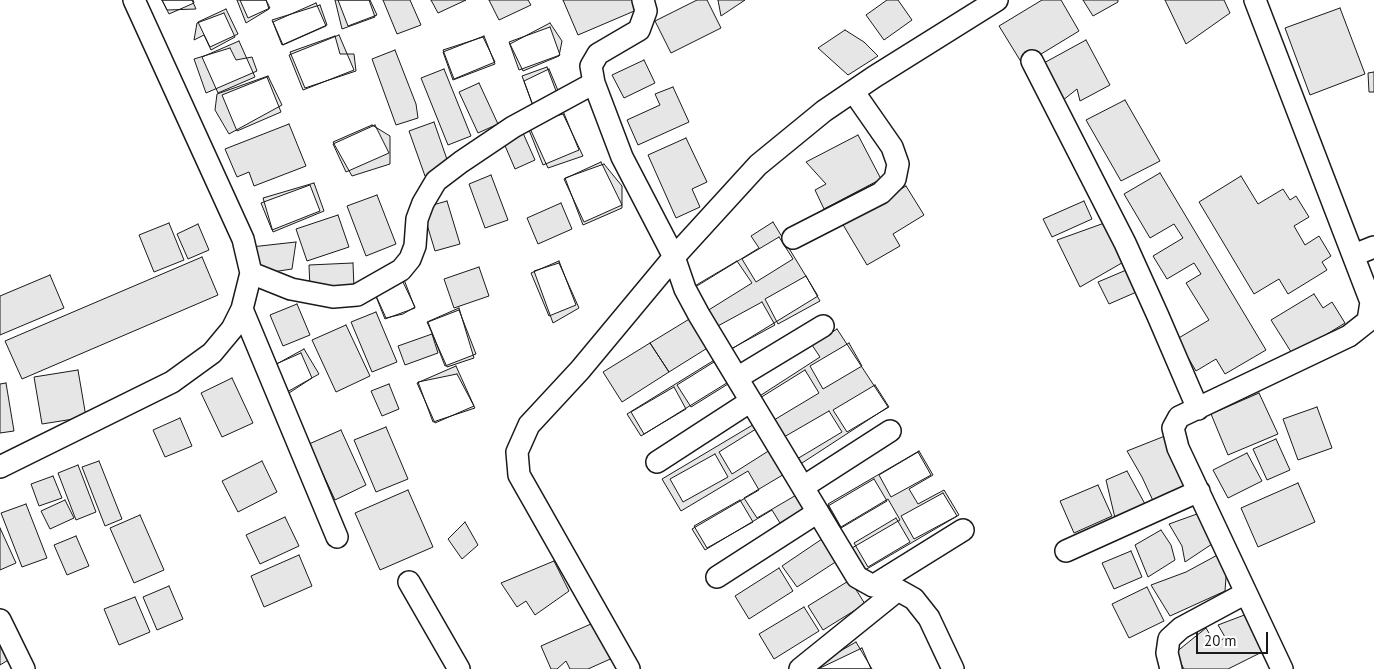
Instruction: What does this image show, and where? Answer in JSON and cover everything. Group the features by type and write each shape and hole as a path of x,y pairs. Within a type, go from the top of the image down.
{"street":[{"path":"0,467 172,382 212,353 232,328 242,309 250,273 243,239 134,0"},
{"path":"643,0 646,11 639,30 598,54 591,66 594,83 622,157 674,257 685,290 857,577 872,586 898,590 914,599 929,618 953,669"},
{"path":"629,669 519,475 517,452 529,425 580,370 674,257 758,165 824,111 997,0"},
{"path":"1255,0 1371,302 1371,328 1349,336 1179,417 1173,428 1178,448 1282,669"},
{"path":"1032,60 1125,243 1198,409"},
{"path":"250,273 291,290 333,297 357,295 401,270 410,259 415,246 417,220 423,203 436,181 513,127 594,83"},
{"path":"793,238 881,193 895,179 898,164 892,148 853,91"},
{"path":"1354,255 1374,247"},
{"path":"242,309 337,537"},
{"path":"737,378 823,326"},
{"path":"657,462 751,401"},
{"path":"803,488 890,431"},
{"path":"1066,551 1199,491"},
{"path":"717,577 818,512"},
{"path":"872,586 963,530"},
{"path":"409,582 459,669"},
{"path":"800,669 898,590"},
{"path":"1171,669 1167,653 1169,639 1181,628 1246,593"},
{"path":"0,620 24,669"}],"building":[{"path":"162,0 193,0 194,3 169,14"},
{"path":"162,0 192,0 196,9 167,10"},
{"path":"237,0 266,0 269,9 246,23"},
{"path":"240,0 266,0 270,8 248,18"},
{"path":"335,0 369,0 375,17 342,29"},
{"path":"338,0 370,0 377,15 348,26"},
{"path":"383,0 410,0 421,25 397,34"},
{"path":"431,0 466,0 438,13"},
{"path":"489,0 528,0 531,5 499,20"},
{"path":"563,0 635,0 639,9 578,35"},
{"path":"697,0 707,0 721,28 671,53 655,21"},
{"path":"718,0 745,0 721,16"},
{"path":"887,0 898,0 912,20 884,40 866,15"},
{"path":"1042,0 1061,0 1079,31 1023,65 999,26"},
{"path":"1083,0 1118,0 1118,2 1093,16"},
{"path":"1165,0 1224,0 1230,13 1186,44"},
{"path":"316,3 326,26 283,45 273,22"},
{"path":"320,5 327,25 282,45 272,20"},
{"path":"1340,8 1365,74 1310,95 1285,28"},
{"path":"226,9 238,34 210,47 198,22"},
{"path":"224,13 235,37 211,50 204,35 194,40 197,23"},
{"path":"550,23 562,41 559,56 523,71 510,44"},
{"path":"550,27 560,55 519,70 509,42"},
{"path":"845,30 864,42 878,56 848,75 818,48"},
{"path":"339,35 354,70 303,90 289,55"},
{"path":"335,36 340,54 354,54 356,71 305,88 290,52"},
{"path":"484,36 495,64 453,80 443,52"},
{"path":"483,37 495,62 454,79 443,50"},
{"path":"1086,40 1110,85 1080,101 1077,89 1062,101 1042,64"},
{"path":"239,41 255,77 218,93 202,57"},
{"path":"230,48 236,60 252,57 257,71 206,93 194,59"},
{"path":"395,50 416,104 418,118 396,125 372,59"},
{"path":"644,60 655,83 624,98 612,75"},
{"path":"547,67 559,99 534,108 522,76"},
{"path":"444,69 471,136 448,145 421,78"},
{"path":"549,69 562,100 534,109 524,81"},
{"path":"1374,72 1374,92 1369,92 1368,73"},
{"path":"268,76 282,105 229,134 215,110 217,94"},
{"path":"267,77 281,112 237,131 222,95"},
{"path":"479,83 498,124 478,133 459,92"},
{"path":"673,87 689,122 638,145 627,120 660,105 655,94"},
{"path":"1125,100 1160,161 1121,181 1086,120"},
{"path":"563,111 579,150 543,165 527,125"},
{"path":"563,114 583,156 548,168 528,124"},
{"path":"434,122 450,168 425,176 409,131"},
{"path":"289,124 306,166 254,186 249,172 237,177 225,149"},
{"path":"372,125 390,136 390,164 352,176 333,142"},
{"path":"375,125 389,153 346,172 333,144"},
{"path":"523,133 535,160 515,169 503,141"},
{"path":"858,135 881,179 824,209 815,190 826,184 806,162"},
{"path":"686,138 707,182 692,189 700,207 676,218 648,155"},
{"path":"601,162 622,205 584,222 564,179"},
{"path":"604,164 622,186 622,208 583,225 565,178"},
{"path":"1160,173 1266,350 1225,374 1216,359 1196,371 1177,339 1209,320 1186,283 1201,274 1194,263 1167,279 1153,256 1183,238 1174,224 1150,238 1124,194"},
{"path":"491,175 508,220 485,228 469,184"},
{"path":"1241,176 1258,204 1283,189 1290,200 1296,196 1309,217 1294,226 1305,245 1319,236 1331,256 1322,262 1327,270 1288,294 1279,279 1254,294 1199,202"},
{"path":"314,183 324,211 273,232 263,198"},
{"path":"310,185 320,211 272,230 261,203"},
{"path":"906,186 924,215 893,234 900,246 867,265 842,223"},
{"path":"377,195 396,244 366,256 347,206"},
{"path":"447,201 460,244 435,251 422,208"},
{"path":"1084,201 1092,219 1052,237 1043,219"},
{"path":"561,203 572,229 538,244 527,218"},
{"path":"338,215 349,247 307,261 296,229"},
{"path":"1110,221 1127,260 1080,287 1057,240"},
{"path":"773,222 818,296 730,350 692,289 759,248 751,236"},
{"path":"169,223 184,260 154,272 139,235"},
{"path":"198,224 209,250 188,259 177,234"},
{"path":"779,237 793,259 756,282 742,259"},
{"path":"296,242 292,269 259,274 251,247"},
{"path":"202,257 218,295 22,379 5,341"},
{"path":"559,261 576,305 549,316 531,273"},
{"path":"737,261 752,283 707,311 693,287"},
{"path":"353,263 354,288 310,289 309,265"},
{"path":"559,263 579,308 553,323 534,271"},
{"path":"479,267 489,296 454,308 444,279"},
{"path":"1131,268 1141,290 1109,304 1098,282"},
{"path":"50,275 64,308 0,335 0,296"},
{"path":"806,276 820,301 778,324 765,299"},
{"path":"403,277 415,308 385,319 373,289"},
{"path":"401,278 415,307 403,314 386,318 373,289"},
{"path":"1314,294 1323,308 1332,302 1345,323 1293,355 1271,320"},
{"path":"762,302 775,325 729,350 716,327"},
{"path":"297,304 310,335 283,346 270,315"},
{"path":"459,308 474,358 447,367 427,322"},
{"path":"459,310 476,354 445,366 428,322"},
{"path":"376,312 397,362 372,372 351,322"},
{"path":"691,318 709,347 669,372 650,343"},
{"path":"346,325 370,376 336,392 312,340"},
{"path":"837,329 888,407 799,465 755,399 820,357 812,345"},
{"path":"432,334 438,353 405,365 398,346"},
{"path":"650,343 669,372 622,402 603,372"},
{"path":"849,343 862,366 823,389 810,366"},
{"path":"304,349 319,374 287,392 273,366"},
{"path":"301,353 312,378 286,395 276,364"},
{"path":"716,359 730,381 641,436 627,414"},
{"path":"714,362 728,384 691,407 677,385"},
{"path":"456,366 474,406 435,423 417,383"},
{"path":"78,370 86,417 42,424 34,377"},
{"path":"805,370 819,393 774,420 760,398"},
{"path":"457,374 475,408 433,422 418,382"},
{"path":"232,378 253,423 222,437 201,393"},
{"path":"6,383 14,431 0,433 0,384"},
{"path":"389,384 399,409 382,416 371,391"},
{"path":"875,385 889,407 847,432 833,410"},
{"path":"674,387 686,409 644,434 631,412"},
{"path":"1259,393 1278,434 1228,455 1211,414"},
{"path":"1317,407 1332,448 1298,460 1283,419"},
{"path":"829,411 842,432 797,459 784,437"},
{"path":"180,418 192,446 165,457 153,430"},
{"path":"756,423 807,507 780,523 772,510 705,550 692,529 759,490 748,471 681,511 662,479"},
{"path":"386,427 408,479 376,492 354,440"},
{"path":"756,429 770,450 732,474 719,452"},
{"path":"341,430 366,485 335,500 309,444"},
{"path":"1165,436 1185,465 1185,493 1155,505 1127,451"},
{"path":"1276,439 1290,470 1267,480 1253,449"},
{"path":"919,451 933,475 909,489 918,504 944,490 959,515 865,570 852,548 900,520 888,499 841,527 828,504"},
{"path":"918,452 931,475 891,497 879,475"},
{"path":"1247,453 1262,481 1228,498 1213,470"},
{"path":"715,454 728,477 683,502 670,479"},
{"path":"99,461 122,519 105,526 82,467"},
{"path":"262,461 277,492 238,512 222,481"},
{"path":"78,465 96,512 76,520 58,473"},
{"path":"1127,471 1145,504 1115,518 1106,480"},
{"path":"786,473 798,494 757,518 744,498"},
{"path":"53,476 62,498 39,506 31,484"},
{"path":"874,479 887,501 841,528 828,506"},
{"path":"1298,483 1315,522 1258,547 1241,508"},
{"path":"1098,485 1112,516 1074,533 1060,501"},
{"path":"408,490 433,547 380,570 355,513"},
{"path":"943,493 957,516 914,539 901,516"},
{"path":"65,500 74,518 50,529 41,511"},
{"path":"740,500 753,522 707,548 694,526"},
{"path":"26,504 47,558 22,567 1,513"},
{"path":"1197,514 1218,540 1185,562 1182,546 1169,524"},
{"path":"140,515 164,570 134,583 110,528"},
{"path":"285,517 299,546 260,564 246,535"},
{"path":"896,518 910,542 868,567 854,543"},
{"path":"465,522 478,545 462,559 448,539"},
{"path":"0,528 16,563 0,570"},
{"path":"1161,530 1171,545 1175,560 1148,577 1135,545"},
{"path":"76,536 89,566 67,575 54,545"},
{"path":"822,539 837,561 797,587 782,566"},
{"path":"1131,551 1142,577 1114,589 1102,563"},
{"path":"1223,552 1227,564 1225,591 1170,616 1151,585 1186,572"},
{"path":"299,555 312,586 264,607 251,576"},
{"path":"554,561 569,591 535,615 526,601 517,607 501,583"},
{"path":"779,568 793,591 749,619 735,596"},
{"path":"850,580 865,604 823,630 808,606"},
{"path":"169,586 183,619 157,630 143,597"},
{"path":"1147,587 1164,621 1129,638 1112,604"},
{"path":"135,597 150,632 119,645 104,609"},
{"path":"804,607 819,631 774,659 759,634"},
{"path":"1247,614 1264,651 1228,669 1184,669 1175,653 1206,628 1216,645 1225,637 1218,625"},
{"path":"600,620 617,656 588,669 570,669 566,661 557,669 551,669 541,646"},
{"path":"0,639 10,659 0,665"},
{"path":"856,642 872,669 809,669"},
{"path":"862,648 871,669 818,669"}]}
